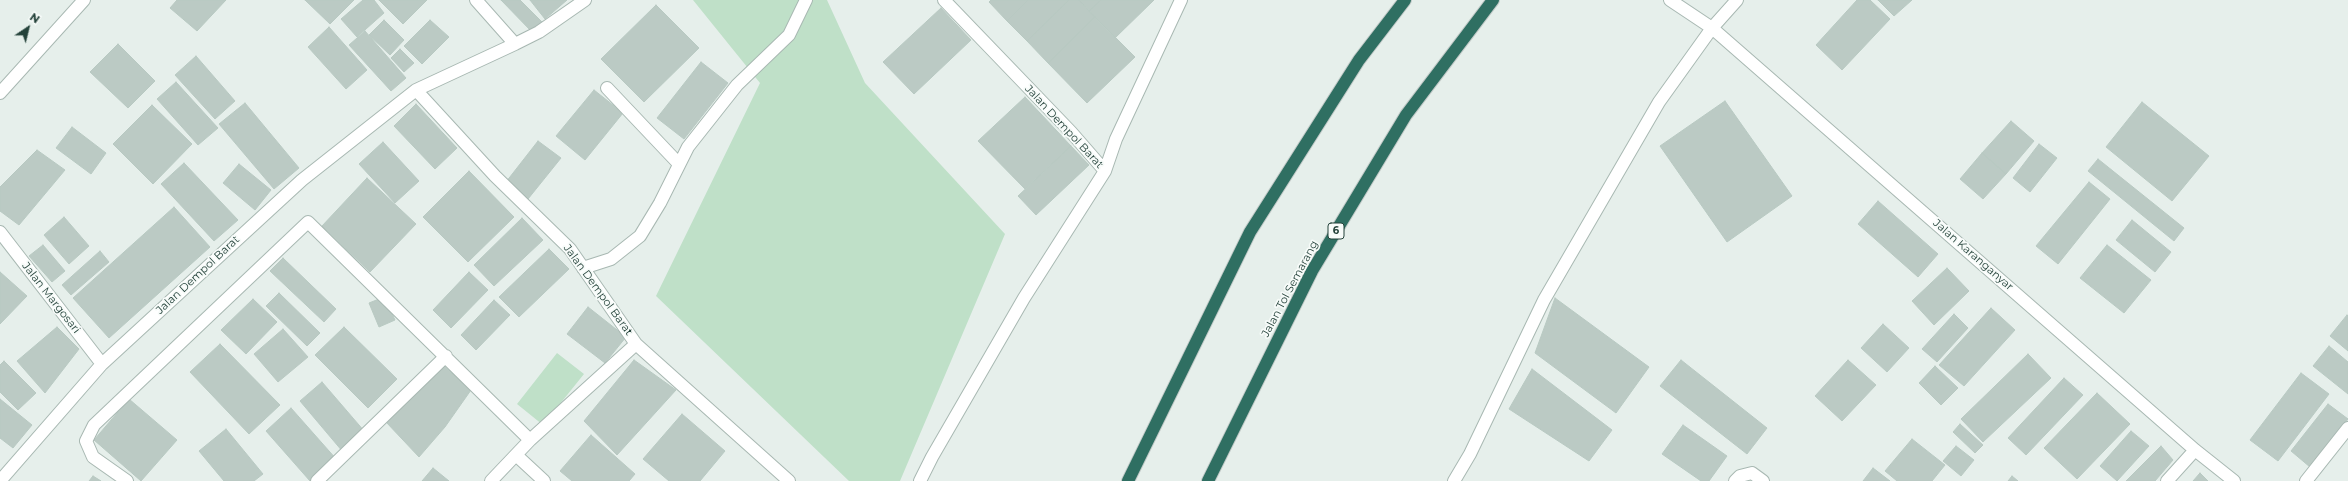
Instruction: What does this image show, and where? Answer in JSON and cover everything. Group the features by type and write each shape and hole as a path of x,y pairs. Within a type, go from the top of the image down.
{"highway":[{"path":"1128,481 1250,232 1359,60 1405,0"},
{"name":"Jalan Tol Semarang","path":"1208,481 1312,271 1406,115 1493,0"}],"street":[{"path":"0,93 84,0"},
{"path":"476,0 515,44"},
{"name":"Jalan Dempol Barat","path":"0,481 102,364 302,180 416,90 539,32 585,0"},
{"path":"583,268 611,259 640,236 660,203 688,146 719,106 788,35 806,0"},
{"name":"Jalan Dempol Barat","path":"944,0 1071,132 1105,171 1116,139 1181,0"},
{"name":"Jalan Karanganyar","path":"1670,0 1712,28 2195,450 2234,481"},
{"path":"1454,481 1470,454 1544,300 1659,102 1712,28 1737,0"},
{"path":"607,88 679,164"},
{"name":"Jalan Dempol Barat","path":"416,90 495,176 570,249 636,344 789,481"},
{"path":"920,481 932,457 1024,298 1105,171"},
{"path":"127,481 93,457 86,441 94,425 308,222 530,440"},
{"name":"Jalan Margosari","path":"0,232 102,364"},
{"path":"491,481 530,440 636,344"},
{"path":"318,481 446,356"},
{"path":"2306,481 2348,428"},
{"path":"2166,481 2195,450"},
{"path":"516,455 544,481"},
{"path":"1735,481 1740,476 1752,473 1763,481"}],"green space":[{"path":"693,0 827,0 865,83 1005,234 900,481 849,481 656,296 760,83"},
{"path":"557,353 584,374 543,425 517,404"}],"building":[{"path":"177,0 226,0 197,31 170,8"},
{"path":"305,0 354,0 330,24"},
{"path":"363,0 374,0 384,13 357,37 341,19"},
{"path":"379,0 427,0 403,24"},
{"path":"501,0 520,0 542,22 532,32"},
{"path":"530,0 567,0 545,19"},
{"path":"991,0 1028,0 1007,21 989,2"},
{"path":"1028,0 1069,0 1027,41 1007,21"},
{"path":"1069,0 1079,0 1095,17 1048,63 1027,41"},
{"path":"1079,0 1101,0 1089,11"},
{"path":"1101,0 1154,0 1115,38 1089,11"},
{"path":"1857,0 1870,0 1890,19 1842,70 1816,45"},
{"path":"1878,0 1912,0 1894,16"},
{"path":"656,5 699,48 644,102 601,59"},
{"path":"941,8 971,40 914,94 883,62"},
{"path":"1095,17 1135,57 1087,103 1048,63"},
{"path":"384,20 404,40 390,55 369,35"},
{"path":"430,20 449,37 422,64 404,46"},
{"path":"329,27 367,70 346,89 308,47"},
{"path":"365,31 406,78 391,91 349,45"},
{"path":"118,44 155,81 128,108 90,72"},
{"path":"400,49 414,63 404,72 391,58"},
{"path":"196,56 235,101 215,119 175,75"},
{"path":"701,62 728,83 684,139 657,118"},
{"path":"176,82 218,128 198,145 157,99"},
{"path":"594,90 623,113 585,160 556,136"},
{"path":"1025,97 1071,146 1025,189 978,141"},
{"path":"1725,101 1792,196 1727,242 1660,146"},
{"path":"2142,102 2209,156 2172,201 2106,147"},
{"path":"245,103 299,168 274,189 219,124"},
{"path":"416,104 457,148 435,169 394,126"},
{"path":"152,105 192,144 153,184 113,144"},
{"path":"2011,121 2034,141 2006,174 1982,153"},
{"path":"72,127 106,153 91,174 56,148"},
{"path":"538,141 561,158 528,199 506,182"},
{"path":"383,142 419,181 395,203 359,164"},
{"path":"2039,144 2057,158 2030,192 2013,178"},
{"path":"1071,146 1089,165 1036,215 1018,196"},
{"path":"37,150 65,170 19,225 0,211 0,187"},
{"path":"1982,153 2006,174 1983,199 1960,179"},
{"path":"2098,159 2184,228 2174,241 2088,171"},
{"path":"184,163 238,220 214,241 161,184"},
{"path":"239,164 271,190 255,210 223,183"},
{"path":"469,171 514,217 468,262 423,217"},
{"path":"367,178 416,224 370,272 322,226"},
{"path":"2089,182 2110,199 2058,264 2036,246"},
{"path":"1878,201 1938,254 1918,277 1858,224"},
{"path":"174,207 210,247 109,338 73,298"},
{"path":"64,217 89,246 69,264 44,235"},
{"path":"522,218 543,240 494,286 474,265"},
{"path":"2132,220 2171,252 2155,272 2116,240"},
{"path":"43,245 65,271 52,282 29,256"},
{"path":"2107,245 2151,280 2124,313 2080,278"},
{"path":"549,249 569,269 519,317 499,297"},
{"path":"100,251 109,262 71,295 62,285"},
{"path":"283,258 336,309 324,322 270,271"},
{"path":"1947,268 1969,291 1934,325 1912,301"},
{"path":"0,272 27,296 0,324"},
{"path":"469,272 488,290 451,328 433,310"},
{"path":"279,293 320,333 307,346 266,306"},
{"path":"384,297 395,320 379,327 369,303"},
{"path":"1555,298 1649,367 1616,413 1535,353"},
{"path":"253,299 277,322 246,354 221,330"},
{"path":"494,300 510,315 476,350 461,335"},
{"path":"588,307 626,337 605,363 567,334"},
{"path":"1991,308 2015,330 1964,386 1939,365"},
{"path":"1954,314 1968,328 1937,362 1922,349"},
{"path":"2347,315 2348,316 2348,351 2330,336"},
{"path":"1883,324 1909,348 1887,372 1861,348"},
{"path":"57,327 79,349 45,393 17,361"},
{"path":"344,327 397,379 368,408 315,355"},
{"path":"283,329 308,357 278,382 254,354"},
{"path":"220,344 280,405 249,434 190,372"},
{"path":"2329,346 2348,362 2348,394 2313,366"},
{"path":"2028,354 2051,378 1983,442 1961,419"},
{"path":"634,360 676,390 617,455 584,421"},
{"path":"1681,360 1767,428 1747,454 1660,386"},
{"path":"1848,360 1876,385 1842,421 1815,396"},
{"path":"4,361 36,393 18,410 0,392 0,365"},
{"path":"444,366 471,390 445,427 419,457 386,422"},
{"path":"1935,366 1958,388 1941,405 1919,383"},
{"path":"1532,369 1612,430 1589,461 1509,409"},
{"path":"2301,373 2329,394 2278,461 2250,440"},
{"path":"2064,378 2083,395 2026,455 2008,438"},
{"path":"322,382 365,432 343,452 300,401"},
{"path":"2097,393 2130,424 2077,479 2044,448"},
{"path":"0,399 32,425 13,448 0,438"},
{"path":"129,399 177,440 141,481 94,440"},
{"path":"2328,404 2348,419 2310,467 2291,451"},
{"path":"291,408 337,460 313,481 310,481 266,431"},
{"path":"682,414 725,451 700,481 669,481 643,459"},
{"path":"1960,424 1983,445 1975,453 1953,432"},
{"path":"1683,425 1727,456 1709,481 1701,481 1662,454"},
{"path":"226,429 263,474 254,481 224,481 199,451"},
{"path":"2131,431 2149,446 2117,481 2100,466"},
{"path":"591,435 635,474 629,481 572,481 560,471"},
{"path":"1912,439 1945,465 1932,481 1897,481 1885,471"},
{"path":"1956,446 1974,460 1961,476 1943,461"},
{"path":"2161,446 2173,460 2155,481 2126,481"},
{"path":"433,468 449,481 422,481"},
{"path":"1873,468 1890,481 1863,481"},
{"path":"2200,473 2208,481 2193,481"},
{"path":"93,476 101,481 89,481"},
{"path":"2012,476 2018,481 2008,481"}]}
